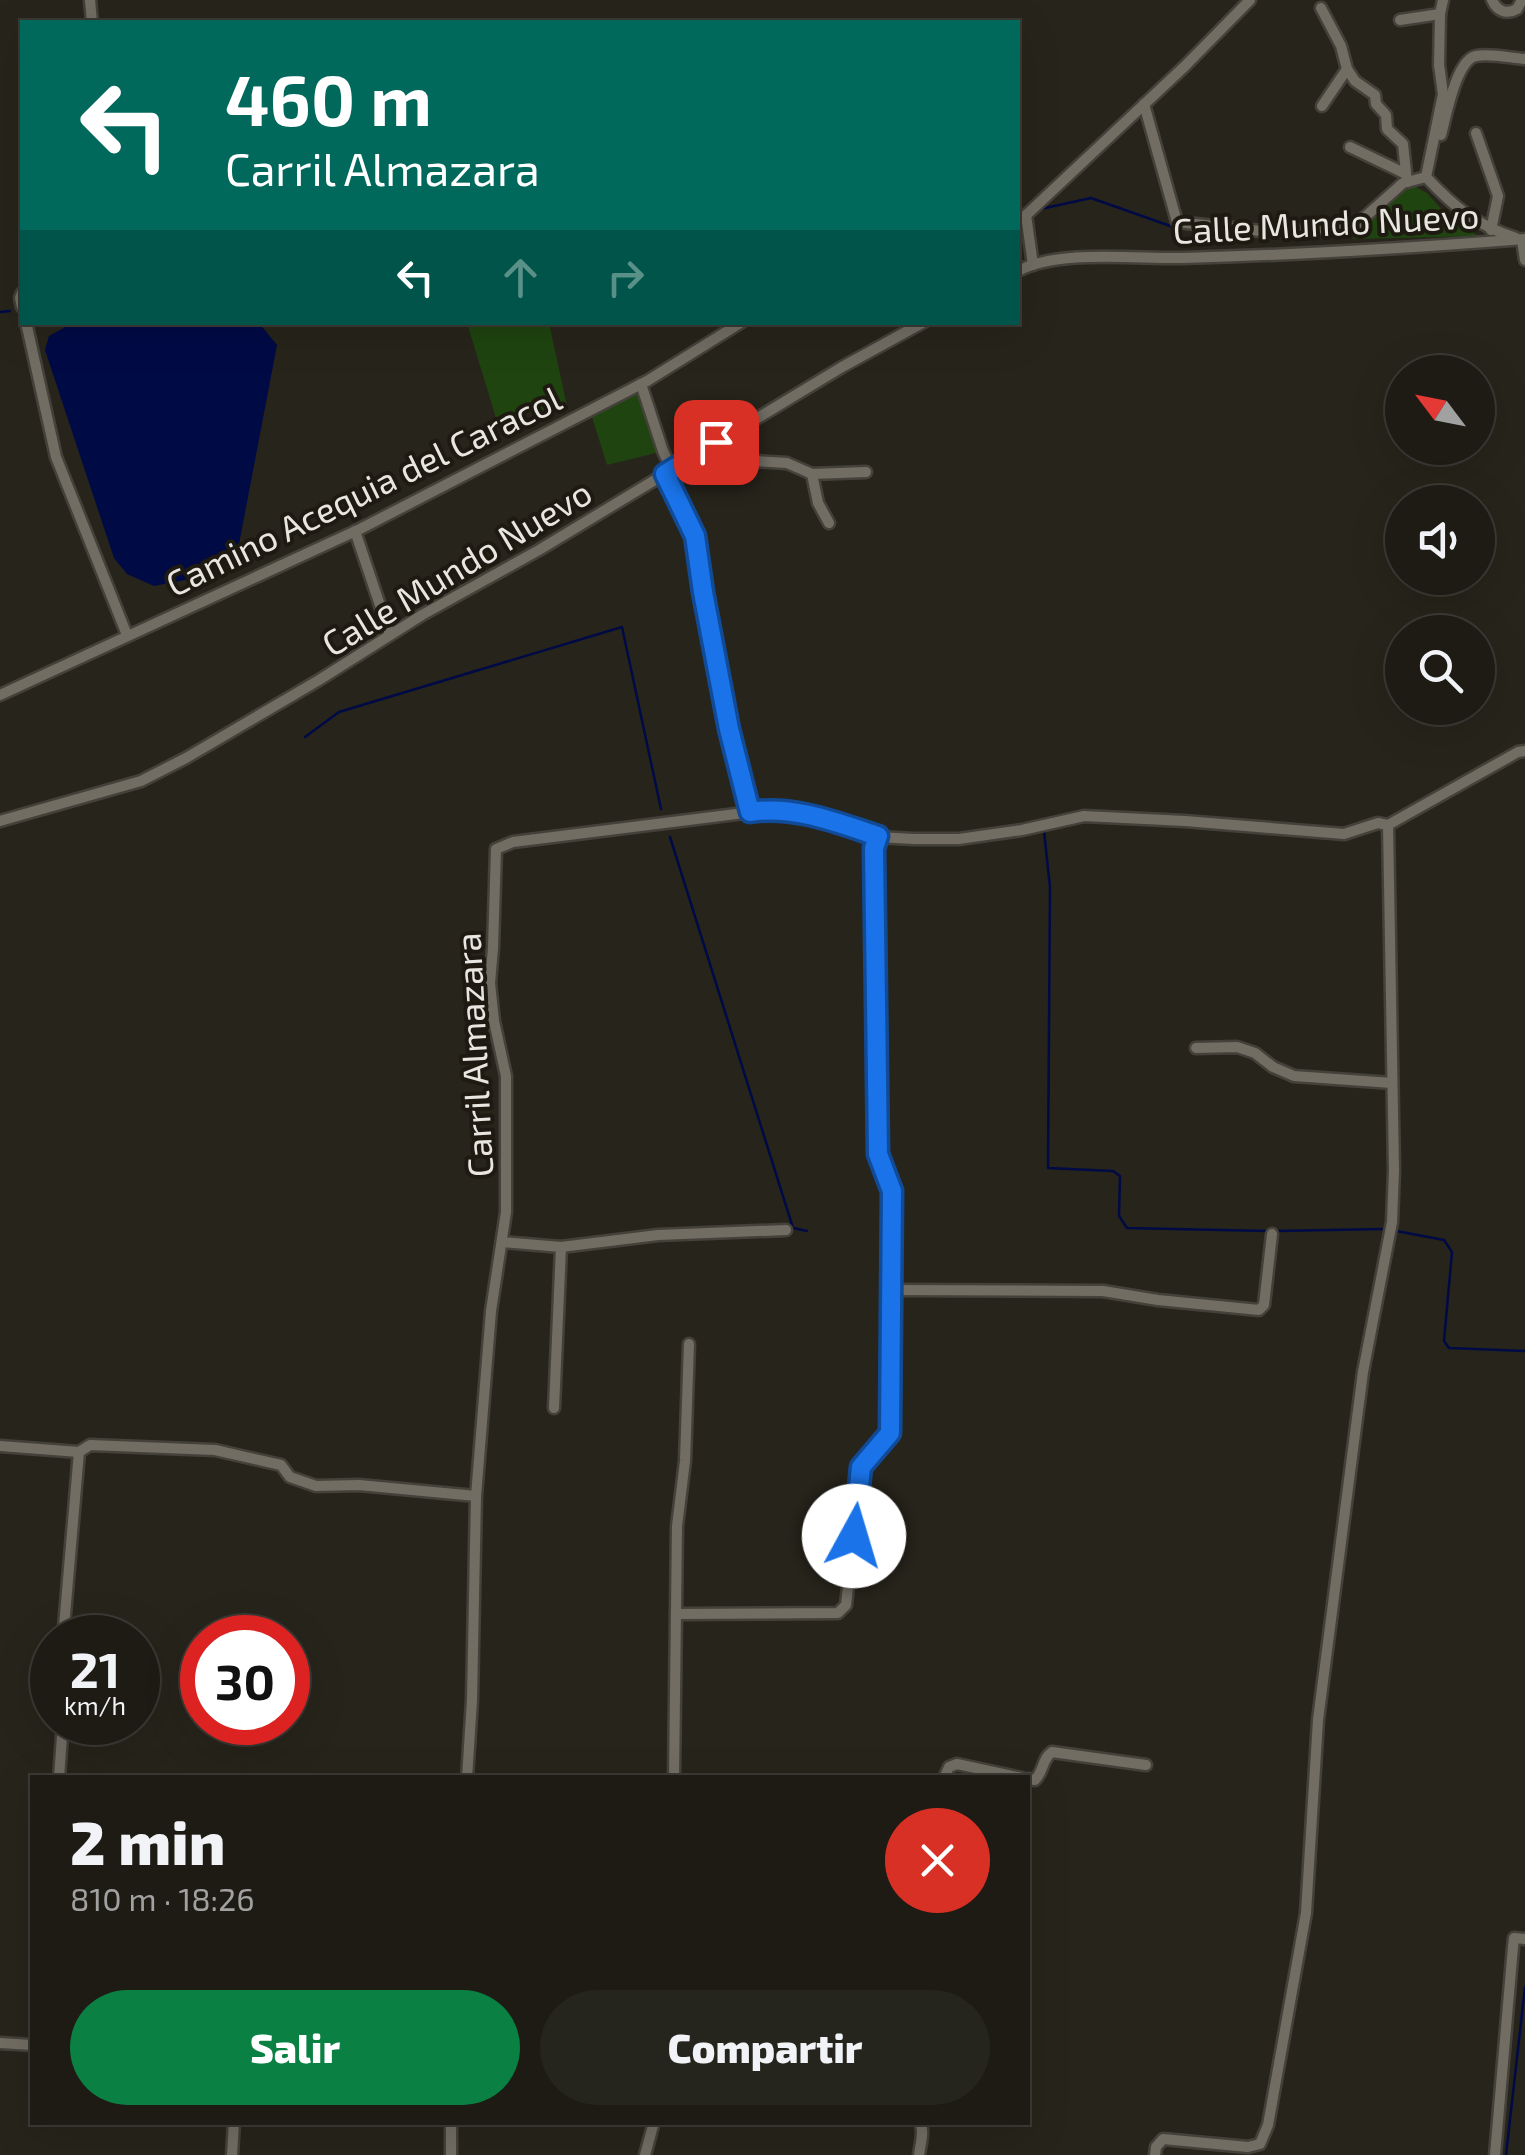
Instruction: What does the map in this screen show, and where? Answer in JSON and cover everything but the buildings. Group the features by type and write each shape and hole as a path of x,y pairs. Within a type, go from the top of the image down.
{"street":[{"name":"Calle Mundo Nuevo","path":"1426,177 1443,94 1438,65 1443,0"},
{"path":"1492,0 1504,12 1517,9 1522,0"},
{"path":"1033,265 1022,218 1144,104 1243,2"},
{"path":"1321,8 1340,46 1346,69 1354,81 1375,95 1376,104 1386,115 1388,129 1403,144 1406,178"},
{"path":"1400,20 1440,14"},
{"path":"1431,152 1435,153 1460,72 1468,60 1477,56 1525,59"},
{"path":"1322,106 1346,69"},
{"name":"Calle Mundo Nuevo","path":"1144,104 1177,222 1270,232 1356,225 1406,178 1426,177"},
{"path":"1476,133 1498,196 1491,230"},
{"path":"1350,147 1406,178"},
{"name":"Calle Mundo Nuevo","path":"1426,177 1452,206 1491,230 1523,240"},
{"name":"Calle Mundo Nuevo","path":"1020,270 1058,259 1180,258 1523,240"},
{"path":"1523,240 1525,260"},
{"path":"27,325 56,457 128,634"},
{"name":"Camino Acequia del Caracol","path":"0,695 354,531 641,384 737,325"},
{"name":"Calle Mundo Nuevo","path":"0,821 141,780 186,758 422,615 919,325"},
{"path":"641,384 668,472 695,536 729,729 750,812"},
{"path":"685,462 701,466 754,461 786,463 812,474 866,472"},
{"path":"812,474 818,504 829,523"},
{"path":"354,531 390,635"},
{"name":"Carril Almazara","path":"467,1775 476,1496 491,1311 506,1212 506,1076 490,983 496,849 513,842 760,810 814,815 878,836 959,839 1084,816 1344,834 1388,825 1525,751"},
{"path":"1155,2155 1163,2140 1248,2147 1260,2144 1268,2125 1306,1913 1318,1720 1363,1372 1392,1222 1388,825"},
{"path":"676,1614 838,1613 846,1605 861,1467 890,1433 892,1191 878,1154 874,848 878,836"},
{"path":"1196,1048 1237,1047 1255,1052 1273,1067 1294,1076 1392,1082"},
{"path":"502,1242 561,1248 658,1236 786,1230"},
{"path":"891,1290 1104,1291 1259,1310 1264,1305 1272,1234"},
{"path":"554,1408 561,1248"},
{"path":"674,1775 677,1526 685,1461 689,1344"},
{"path":"0,1446 80,1452 90,1445 215,1450 282,1465 290,1477 316,1486 358,1484 476,1496"},
{"path":"65,1615 80,1452"},
{"path":"59,1775 61,1745"},
{"path":"1030,1779 1042,1773 1046,1756 1052,1752 1146,1765"},
{"path":"946,1775 957,1764 1010,1775"},
{"path":"1496,2155 1514,1938 1525,1939"},
{"path":"0,2043 30,2045"},
{"path":"232,2155 234,2125"},
{"path":"451,2125 451,2155"},
{"path":"645,2155 653,2125"},
{"path":"918,2155 922,2125"}],"green space":[{"path":"1412,185 1478,236 1354,239 1350,233 1371,221"},
{"path":"468,325 549,325 567,406 496,418"},
{"path":"640,389 660,452 607,465 592,417"}],"shaded area":[{"path":"69,325 261,325 277,345 239,544 222,566 195,578 154,586 127,574 114,558 45,350 49,336"}],"waterway":[{"path":"1036,210 1091,198 1176,228"},
{"path":"0,312 10,311"},
{"path":"305,737 339,712 622,627 661,809"},
{"path":"1044,831 1050,887 1048,1168 1113,1171 1120,1176 1119,1216 1127,1228 1268,1231"},
{"path":"670,837 793,1228 807,1231"},
{"path":"1276,1231 1383,1229"},
{"path":"1396,1231 1444,1240 1452,1252 1444,1341 1449,1348 1525,1351"},
{"path":"1506,2155 1525,1987"}],"route":[{"path":"716,442 665,474 695,536 729,729 750,812 814,815 878,836 874,848 878,1154 892,1191 890,1433 861,1467 854,1536"}]}
